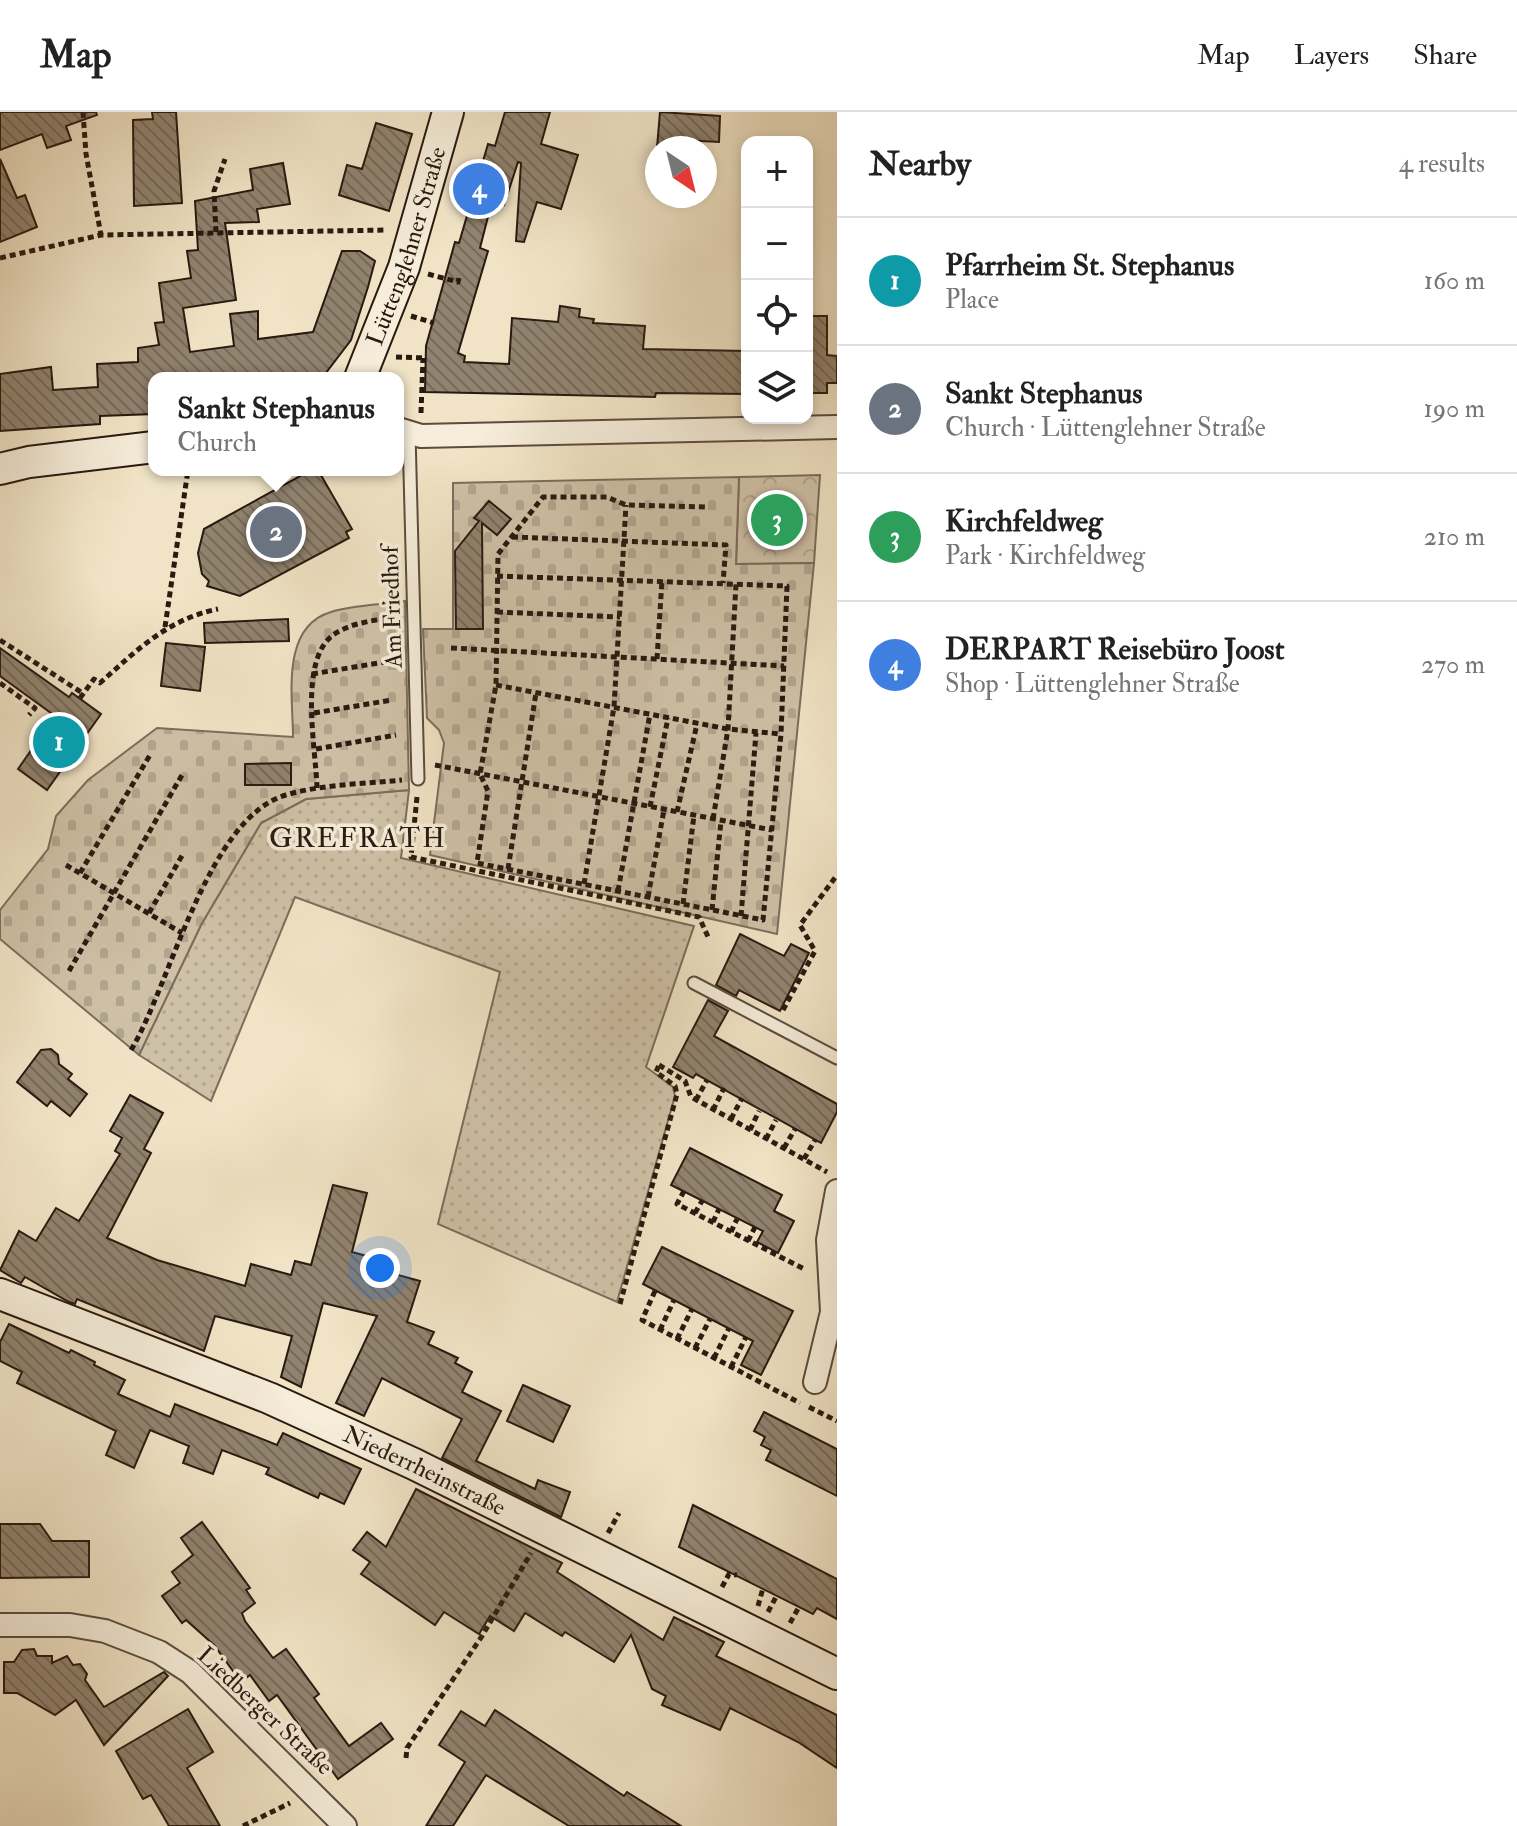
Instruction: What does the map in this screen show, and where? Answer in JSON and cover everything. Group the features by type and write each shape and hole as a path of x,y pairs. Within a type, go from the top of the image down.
{"main road":[{"name":"Lüttenglehner Straße","path":"363,372 389,310 448,112"},
{"path":"0,469 29,462 148,448"},
{"name":"Niederrheinstraße","path":"0,1294 269,1398 545,1527 837,1674"}],"street":[{"path":"409,433 837,427"},
{"path":"815,1382 832,1312 828,1240 837,1191"},
{"name":"Liedberger Straße","path":"0,1625 70,1625 105,1631 159,1652 190,1672 345,1826"}],"lane":[{"name":"Am Friedhof","path":"409,433 418,779"},
{"path":"694,983 837,1058"}],"path":[{"path":"83,112 86,154 101,235"},
{"path":"216,232 214,191 225,159"},
{"path":"0,258 101,235 372,228 414,233"},
{"path":"409,433 423,358"},
{"path":"165,628 187,476"},
{"path":"497,576 787,586 781,734 763,920 477,863 488,791 480,774 496,685 497,576 498,554 543,497 607,497 626,505 705,507"},
{"path":"584,884 614,707 626,505"},
{"path":"511,537 726,545 723,583"},
{"path":"657,659 662,580"},
{"path":"713,819 728,729 736,584"},
{"path":"0,640 82,696 94,679 100,683 165,628 191,614 218,609"},
{"path":"497,612 620,617"},
{"path":"317,788 312,674 321,647 334,634 368,622 414,615"},
{"path":"451,648 784,666"},
{"path":"312,674 391,661"},
{"path":"0,683 35,708 29,715"},
{"path":"496,685 697,724 781,734"},
{"path":"508,869 536,693"},
{"path":"314,713 392,700"},
{"path":"618,891 650,714"},
{"path":"650,807 668,718"},
{"path":"677,812 697,724"},
{"path":"741,916 756,733"},
{"path":"316,749 396,735"},
{"path":"80,873 150,755"},
{"path":"418,762 772,830"},
{"path":"69,971 182,775"},
{"path":"131,1050 147,1024 182,933 234,834 256,812 283,795 317,788 418,779 411,857 699,917"},
{"path":"648,897 664,810"},
{"path":"683,904 694,815"},
{"path":"712,910 721,821"},
{"path":"149,913 183,854"},
{"path":"66,865 182,933"},
{"path":"775,1025 815,951 800,925 837,875"},
{"path":"700,907 699,917 709,939"},
{"path":"620,1304 677,1094 675,1086 656,1072 659,1065 685,1081 691,1097 837,1177"},
{"path":"696,1100 707,1080"},
{"path":"713,1110 724,1088"},
{"path":"731,1119 742,1098"},
{"path":"750,1130 759,1111"},
{"path":"766,1139 776,1120"},
{"path":"784,1148 795,1129"},
{"path":"804,1159 815,1140"},
{"path":"684,1191 677,1204 832,1283"},
{"path":"695,1213 702,1201"},
{"path":"713,1222 719,1209"},
{"path":"731,1232 737,1219"},
{"path":"748,1241 755,1227"},
{"path":"655,1291 642,1320 837,1421"},
{"path":"660,1330 674,1300"},
{"path":"677,1339 692,1309"},
{"path":"695,1348 710,1319"},
{"path":"714,1358 729,1328"},
{"path":"731,1367 746,1337"},
{"path":"406,1758 407,1748 482,1636 545,1527"},
{"path":"243,1826 312,1792"}],"green space":[{"path":"820,475 814,563 736,564 739,477"},
{"path":"739,477 736,564 814,563 777,934 430,855 444,743 439,730 427,718 423,629 453,629 453,483"},
{"path":"405,601 409,790 306,799 261,823 201,925 139,1055 0,939 0,910 48,849 56,816 88,780 157,728 293,737 293,665 304,632 315,620 331,612"},
{"path":"409,790 401,858 694,926 646,1067 673,1087 675,1096 617,1302 438,1224 500,972 295,897 211,1101 139,1055 201,925 261,823 306,799"}],"building":[{"path":"0,112 96,112 97,115 66,126 71,140 47,148 42,134 0,150"},
{"path":"152,112 176,112 182,203 134,206 133,120 153,119"},
{"path":"505,112 550,112 541,144 578,155 561,209 537,202 524,242 516,241 521,163 518,162 504,205 492,201 480,248 488,251 458,353 465,356 464,362 509,364 512,318 558,322 560,306 580,309 579,317 594,319 593,323 645,326 643,349 741,351 741,394 656,393 655,397 425,392 426,346 455,242 459,243 488,144 495,146"},
{"path":"660,112 720,116 719,142 717,136 658,136"},
{"path":"376,123 412,134 389,211 339,195 347,165 362,169"},
{"path":"0,159 17,198 25,195 37,227 0,242"},
{"path":"283,163 290,204 257,209 259,222 225,223 236,300 183,308 190,352 234,346 230,314 258,311 258,339 313,332 342,251 360,251 375,261 368,287 351,340 327,372 148,372 148,414 100,416 100,424 0,431 0,374 51,367 53,390 98,387 97,364 138,362 138,348 159,345 155,323 164,322 159,283 191,278 187,251 198,250 195,201 253,190 250,169"},
{"path":"813,316 827,316 827,355 837,356 837,383 827,383 827,393 813,393"},
{"path":"300,476 321,476 352,529 346,532 349,538 240,596 207,586 209,581 202,574 198,553 204,529"},
{"path":"489,501 511,519 497,535 482,523 483,629 456,629 455,551 479,521 474,518"},
{"path":"288,619 289,641 205,643 204,623"},
{"path":"166,643 205,647 200,691 161,686"},
{"path":"0,648 69,697 72,693 101,714 47,790 18,769 55,716 0,676"},
{"path":"291,763 291,785 245,785 245,764"},
{"path":"740,934 784,956 791,944 809,953 780,1011 739,990 736,996 716,985"},
{"path":"708,1000 728,1011 714,1036 837,1104 837,1112 821,1143 696,1074 693,1078 673,1067"},
{"path":"51,1049 58,1055 59,1064 72,1074 68,1079 87,1094 70,1116 51,1101 47,1106 17,1082 41,1050"},
{"path":"130,1095 163,1113 144,1149 151,1153 107,1238 157,1260 245,1286 251,1264 291,1275 295,1261 311,1265 333,1185 367,1193 352,1252 378,1259 376,1269 420,1281 407,1322 434,1332 428,1344 458,1358 455,1363 472,1372 462,1392 501,1411 476,1461 535,1489 538,1480 570,1492 561,1517 442,1458 462,1419 382,1378 364,1416 336,1403 377,1316 323,1303 301,1387 281,1377 292,1336 215,1316 204,1351 77,1299 75,1304 69,1302 25,1277 21,1283 0,1270 19,1231 36,1241 56,1208 79,1221 120,1154 115,1151 122,1138 110,1131"},
{"path":"690,1148 782,1195 774,1211 794,1221 778,1253 757,1242 763,1231 671,1185"},
{"path":"662,1247 793,1311 761,1375 741,1365 753,1341 643,1284"},
{"path":"9,1324 95,1362 94,1365 125,1380 118,1394 170,1417 175,1404 277,1445 283,1433 361,1469 344,1504 320,1493 318,1498 266,1474 269,1468 222,1450 213,1474 183,1463 189,1446 150,1430 134,1468 106,1455 116,1431 17,1383 22,1372 0,1361 0,1342"},
{"path":"523,1385 570,1406 553,1442 507,1421"},
{"path":"764,1412 837,1449 837,1496 766,1460 771,1450 761,1445 765,1437 754,1431"},
{"path":"416,1489 562,1563 557,1572 663,1640 674,1617 724,1642 716,1656 837,1715 837,1768 798,1742 730,1708 720,1730 662,1705 666,1696 652,1689 631,1635 614,1662 565,1632 562,1636 525,1613 514,1631 490,1616 479,1634 444,1612 435,1625 361,1574 370,1562 353,1550 367,1532 386,1547"},
{"path":"693,1505 837,1579 837,1619 817,1608 813,1614 679,1547"},
{"path":"202,1522 250,1588 246,1590 255,1603 242,1613 245,1621 273,1658 286,1649 319,1694 314,1698 349,1746 381,1723 393,1739 338,1779 277,1695 269,1701 250,1675 241,1682 214,1645 186,1620 182,1623 162,1596 180,1583 172,1572 193,1555 181,1538"},
{"path":"0,1524 40,1524 52,1541 89,1541 89,1577 0,1578"},
{"path":"34,1649 37,1656 52,1656 52,1663 67,1656 73,1665 80,1664 87,1674 85,1680 104,1707 164,1672 168,1676 104,1745 76,1700 55,1715 17,1693 4,1693 4,1662 14,1662 22,1650"},
{"path":"188,1709 213,1752 187,1768 220,1826 169,1826 151,1795 143,1799 116,1751"},
{"path":"495,1710 624,1796 627,1792 681,1826 569,1826 486,1775 453,1826 426,1826 465,1762 439,1745 461,1711 485,1726"}],"place":[{"name":"DERPART Reisebüro Joost","path":"479,189"},
{"name":"Kirchfeldweg","path":"777,520"},
{"name":"Sankt Stephanus","path":"276,532"},
{"name":"Pfarrheim St. Stephanus","path":"59,742"}],"district":[{"name":"GREFRATH","path":"358,838"}]}
